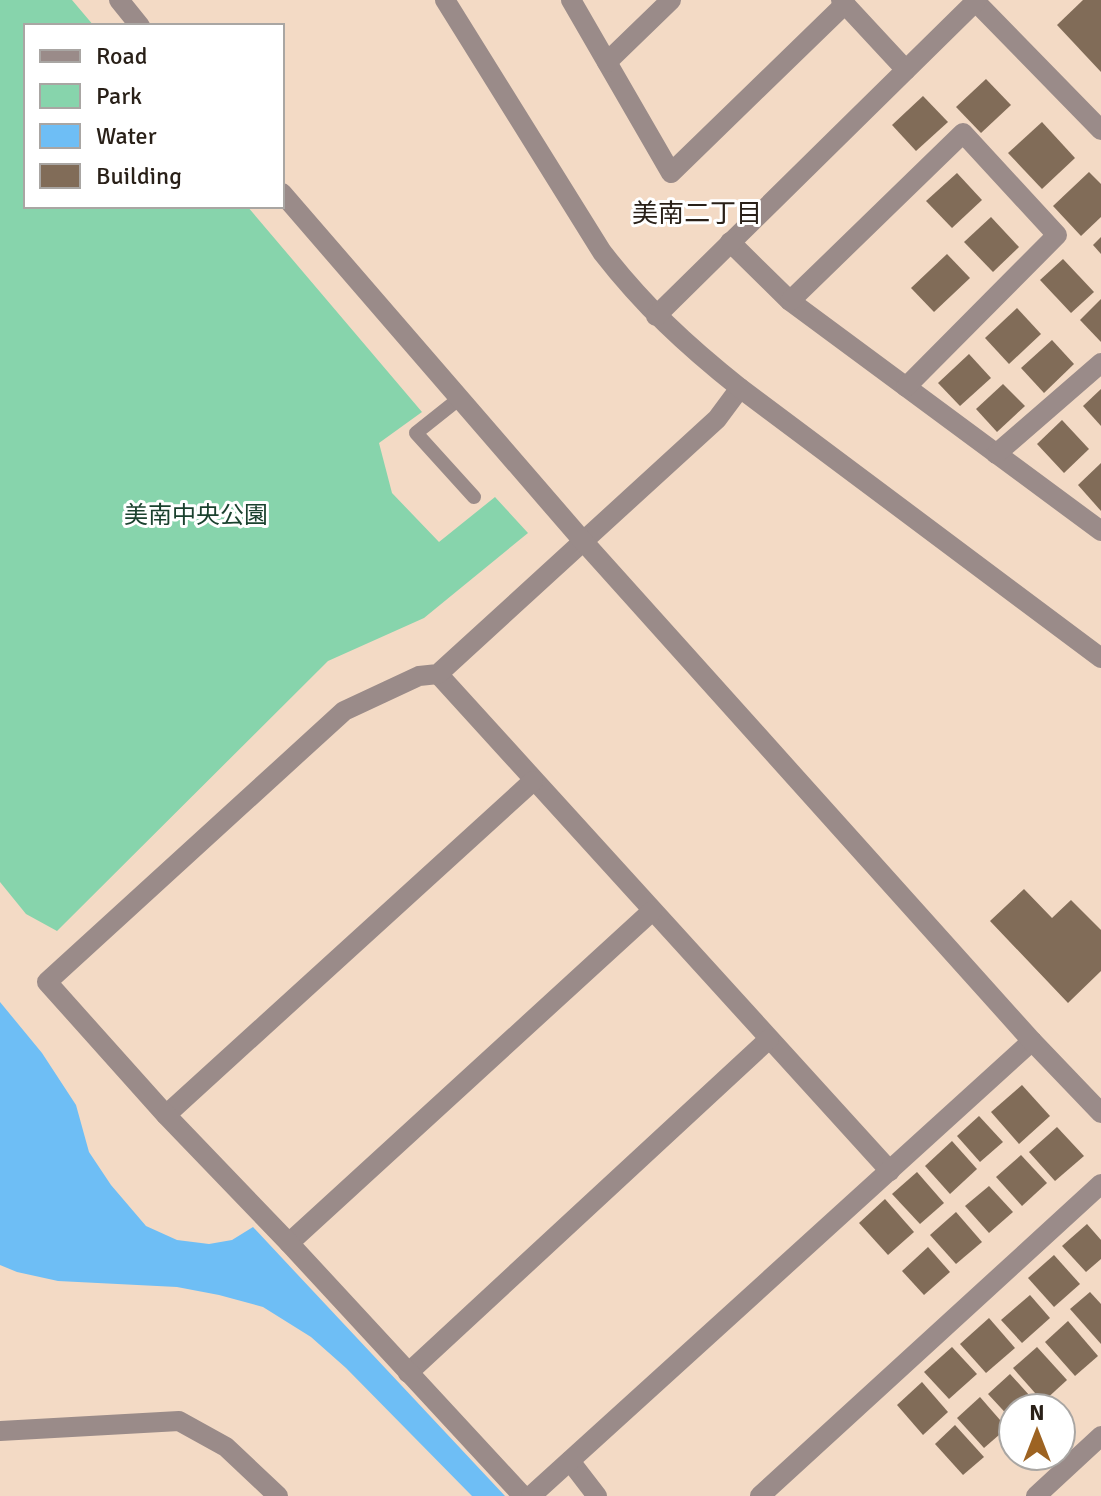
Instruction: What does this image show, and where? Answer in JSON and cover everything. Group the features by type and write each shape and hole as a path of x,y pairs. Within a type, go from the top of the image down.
{"street":[{"path":"119,0 138,24"},
{"path":"445,0 602,252 656,316 706,362 1101,658"},
{"path":"571,0 671,173 843,2 906,70"},
{"path":"607,62 671,0"},
{"path":"656,316 975,1 1101,130"},
{"path":"790,301 963,133 1057,235 906,387"},
{"path":"284,195 583,541 1032,1041 1101,1113"},
{"path":"730,242 790,301 1101,531"},
{"path":"996,454 1101,363"},
{"path":"523,1496 166,1115 47,982 344,711 419,676 438,674 717,419 740,388"},
{"path":"438,674 890,1171"},
{"path":"166,1115 533,781"},
{"path":"289,1243 652,911"},
{"path":"408,1373 769,1039"},
{"path":"531,1496 1032,1041"},
{"path":"760,1496 1101,1184"},
{"path":"0,1431 179,1421 226,1447 278,1496"},
{"path":"1036,1496 1101,1436"},
{"path":"570,1461 597,1496"}],"lane":[{"path":"460,398 416,433 474,497"}],"green space":[{"name":"美南中央公園","path":"0,0 72,0 92,24 24,24 24,208 249,208 422,412 379,443 392,493 439,542 495,497 528,533 424,618 328,661 57,931 26,914 0,882"}],"water":[{"path":"0,1002 42,1053 76,1105 89,1152 111,1185 146,1226 177,1240 209,1244 232,1240 253,1227 505,1496 472,1496 346,1368 311,1337 263,1307 177,1287 58,1281 0,1265"}],"building":[{"path":"1083,0 1101,0 1101,72 1057,25"},
{"path":"986,79 1011,105 981,133 956,107"},
{"path":"923,96 948,122 916,151 892,125"},
{"path":"1042,122 1075,158 1042,189 1008,153"},
{"path":"1089,172 1101,184 1101,217 1081,236 1053,206"},
{"path":"957,173 982,200 952,228 926,201"},
{"path":"991,217 1019,247 993,272 964,242"},
{"path":"1101,237 1101,254 1093,245"},
{"path":"947,254 970,278 934,312 911,288"},
{"path":"1063,259 1094,292 1071,313 1040,280"},
{"path":"1101,299 1101,342 1080,320"},
{"path":"1017,308 1041,334 1009,364 985,338"},
{"path":"1052,340 1074,364 1044,393 1021,368"},
{"path":"969,354 991,378 960,406 938,383"},
{"path":"1003,384 1025,406 997,432 976,409"},
{"path":"1101,389 1101,426 1083,406"},
{"path":"1062,420 1089,449 1064,473 1037,444"},
{"path":"1101,463 1101,511 1078,485"},
{"path":"1024,889 1052,918 1071,900 1101,930 1101,971 1068,1003 990,921"},
{"path":"1022,1085 1050,1116 1019,1144 991,1112"},
{"path":"979,1116 1003,1142 980,1162 957,1136"},
{"path":"1057,1127 1084,1156 1055,1181 1029,1152"},
{"path":"952,1141 977,1169 950,1194 925,1166"},
{"path":"1021,1155 1047,1183 1022,1206 996,1177"},
{"path":"917,1172 944,1203 920,1224 892,1194"},
{"path":"989,1186 1013,1212 989,1233 965,1206"},
{"path":"885,1199 914,1232 888,1255 859,1223"},
{"path":"956,1212 982,1242 956,1264 930,1235"},
{"path":"1087,1224 1101,1240 1101,1259 1086,1272 1062,1246"},
{"path":"928,1247 950,1272 924,1295 902,1271"},
{"path":"1054,1255 1080,1284 1054,1307 1028,1278"},
{"path":"1090,1292 1101,1304 1101,1344 1070,1309"},
{"path":"1030,1295 1050,1318 1022,1343 1001,1320"},
{"path":"989,1318 1015,1348 986,1373 960,1344"},
{"path":"1068,1321 1098,1356 1075,1376 1045,1342"},
{"path":"952,1347 977,1374 949,1399 924,1372"},
{"path":"1037,1347 1067,1380 1054,1392 1034,1392 1013,1368"},
{"path":"1010,1374 1026,1392 997,1392 997,1404 988,1394"},
{"path":"922,1382 948,1412 923,1435 897,1405"},
{"path":"980,1397 997,1417 997,1437 984,1448 957,1418"},
{"path":"955,1425 984,1457 963,1475 935,1444"}],"district":[{"name":"美南二丁目","path":"697,214"}]}
